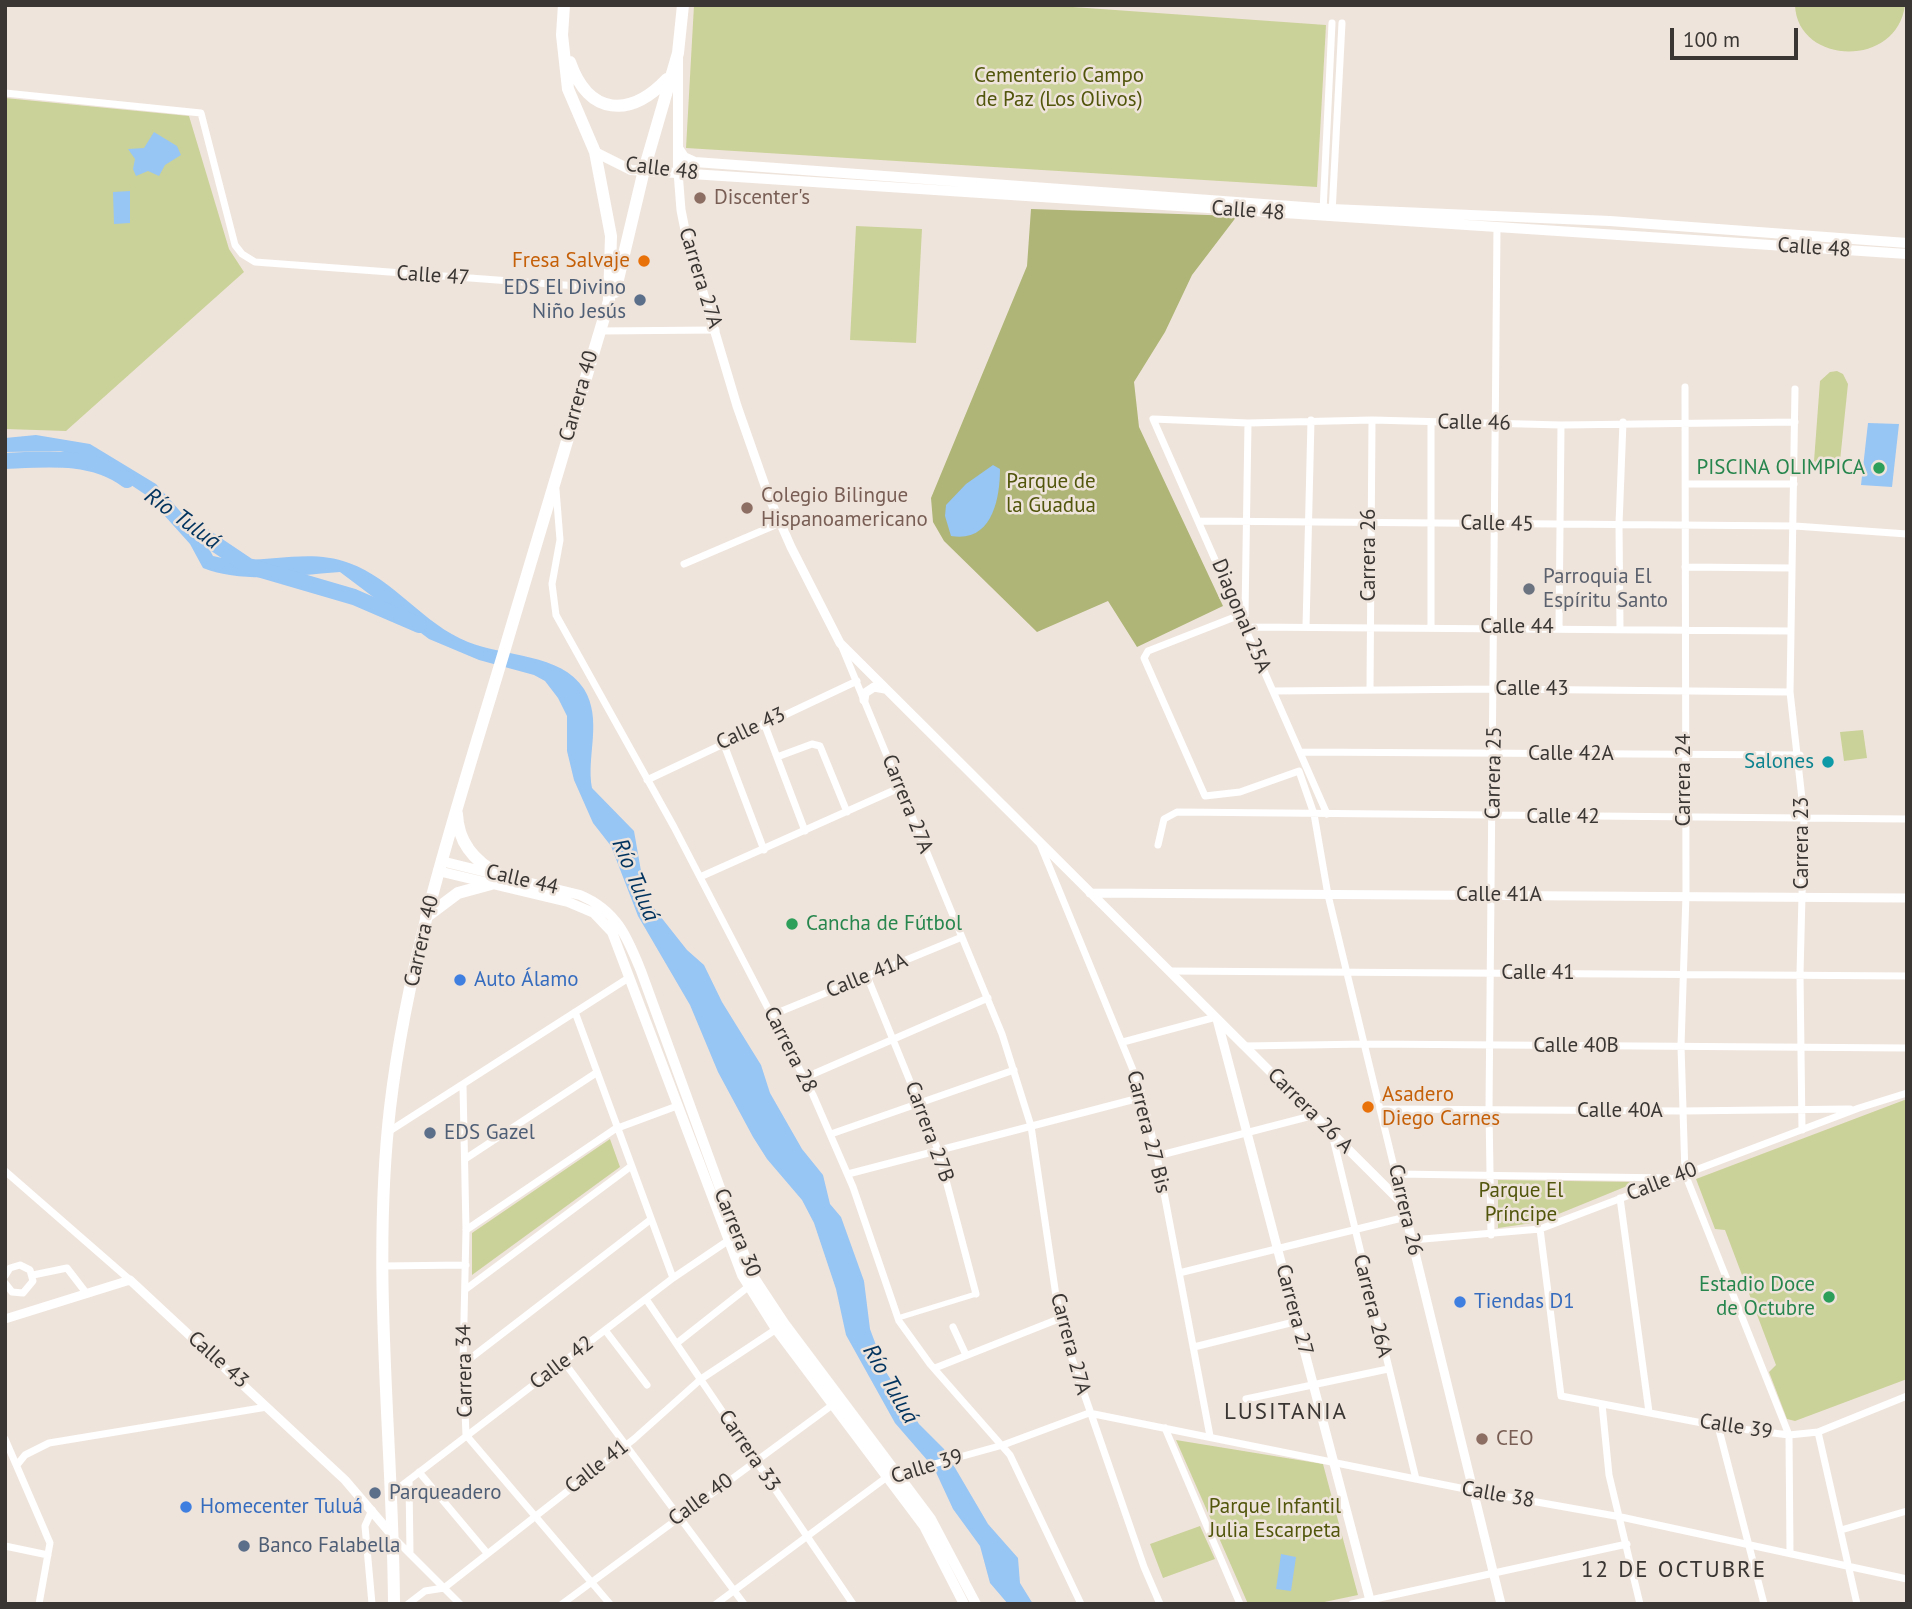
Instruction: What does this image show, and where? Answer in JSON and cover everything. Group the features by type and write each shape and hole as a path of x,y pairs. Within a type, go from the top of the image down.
{"main road":[{"name":"Carrera 40","path":"564,5 562,35 568,89 595,152 612,253 611,294"},
{"name":"Carrera 27A","path":"678,172 678,53 683,5"},
{"path":"562,35 582,88 603,104 615,106 640,101 653,94 669,77"},
{"name":"Carrera 40","path":"394,1604 391,1493 381,1323 388,1132 403,1023 426,917 456,804 509,637 611,294 669,77 678,53"},
{"name":"Calle 48","path":"678,148 684,157 695,162 1497,227 1907,254"},
{"name":"Calle 48","path":"595,152 621,166 644,170 1328,212 1609,221 1907,243"},
{"path":"426,917 458,893 496,880 470,853 459,829 456,804"},
{"name":"Calle 44","path":"440,866 597,909"},
{"name":"Carrera 30","path":"597,909 612,923 641,971 679,1098"},
{"name":"Carrera 30","path":"612,923 748,1287 892,1476 940,1533 976,1604"},
{"name":"Carrera 30","path":"731,1239 780,1326"},
{"name":"Carrera 30","path":"892,1476 933,1541 964,1604"}],"street":[{"path":"1328,212 1332,23"},
{"path":"1328,212 1342,23"},
{"name":"Calle 47","path":"5,93 201,113 235,245 250,259 271,265 611,294"},
{"name":"Carrera 27A","path":"678,172 681,210 737,406 780,523 857,681 988,998 1014,1070 1031,1126 1061,1318 1089,1413 1144,1567 1160,1604"},
{"name":"Carrera 25","path":"1491,1235 1489,1045 1493,895 1497,227"},
{"path":"598,331 716,330"},
{"name":"Carrera 24","path":"1685,387 1686,895 1681,1046 1685,1174"},
{"name":"Carrera 23","path":"1795,389 1795,526 1790,692 1800,755 1804,817 1800,974 1802,1130"},
{"name":"Calle 46","path":"1153,419 1248,423 1371,420 1561,425 1623,422 1795,422"},
{"name":"Diagonal 25A","path":"1153,419 1242,614 1244,626 1327,814"},
{"name":"Carrera 26","path":"1370,690 1371,420"},
{"path":"1306,627 1306,522 1311,421"},
{"path":"1431,627 1432,422"},
{"path":"1620,628 1619,524 1623,422"},
{"path":"1242,614 1248,522 1248,423"},
{"path":"1559,628 1561,425"},
{"name":"Carrera 28","path":"555,479 560,540 552,584 556,615 700,877 804,1078 848,1174 898,1318 935,1368 1003,1445 1022,1477 1081,1604"},
{"path":"1686,484 1794,484"},
{"name":"Calle 45","path":"1200,521 1795,526 1907,534"},
{"path":"684,564 780,523"},
{"path":"1685,567 1792,568"},
{"name":"Carrera 26","path":"1242,614 1149,650 1144,658 1205,796 1240,792 1297,769 1314,814 1328,895 1346,974 1382,1109 1501,1604"},
{"name":"Calle 44","path":"1244,626 1791,631"},
{"name":"Carrera 26 A","path":"840,643 1403,1204"},
{"name":"Calle 43","path":"647,780 857,681"},
{"path":"864,700 865,693 871,689 885,689"},
{"name":"Calle 43","path":"1273,691 1494,689 1790,692"},
{"path":"764,723 805,831"},
{"path":"723,742 764,850"},
{"path":"777,757 812,744 820,746 847,812"},
{"name":"Calle 42A","path":"1300,752 1800,755"},
{"path":"700,877 899,788"},
{"name":"Calle 42","path":"1158,845 1164,820 1172,813 1907,818"},
{"name":"Carrera 27 Bis","path":"1039,842 1123,1042 1143,1097 1157,1156 1210,1436"},
{"name":"Calle 41A","path":"1090,892 1802,895 1907,898"},
{"name":"Calle 41A","path":"772,1015 962,937"},
{"name":"Calle 41","path":"1170,971 1907,976"},
{"path":"388,1132 631,976"},
{"name":"Carrera 27B","path":"867,976 938,1150 976,1294"},
{"path":"804,1078 988,998"},
{"path":"575,1012 615,1129 673,1278"},
{"path":"1123,1042 1216,1017"},
{"name":"Carrera 27","path":"1216,1017 1371,1602"},
{"name":"Calle 40B","path":"1245,1046 1366,1044 1907,1048"},
{"path":"831,1134 918,1101 1014,1070"},
{"path":"465,1159 596,1073"},
{"name":"Carrera 34","path":"463,1086 466,1230 463,1364 466,1435 610,1604"},
{"name":"Calle 40","path":"1412,1240 1540,1230 1859,1108 1907,1093"},
{"path":"848,1174 1143,1097"},
{"path":"466,1230 615,1129 679,1098"},
{"name":"Calle 40A","path":"1382,1109 1682,1111 1859,1108"},
{"path":"1157,1156 1315,1115"},
{"name":"Carrera 26A","path":"1332,1133 1353,1230 1416,1479"},
{"path":"466,1289 630,1167"},
{"path":"5,1171 130,1280"},
{"path":"1396,1174 1674,1178"},
{"path":"1685,1174 1789,1435 1790,1553"},
{"path":"1638,1177 1641,1190"},
{"path":"1620,1198 1649,1412"},
{"path":"1179,1273 1406,1217"},
{"path":"463,1364 650,1220"},
{"name":"Calle 39","path":"1540,1230 1561,1396 1718,1426 1789,1435 1818,1432 1907,1396"},
{"name":"Calle 42","path":"391,1493 646,1298 731,1239"},
{"path":"5,1276 10,1268 20,1265 33,1275 67,1268 88,1293"},
{"path":"382,1266 466,1265"},
{"path":"5,1283 12,1292 23,1293 31,1286 33,1275"},
{"path":"5,1319 130,1280"},
{"name":"Calle 43","path":"130,1280 268,1406 372,1510 393,1537"},
{"path":"677,1343 748,1287"},
{"path":"898,1318 976,1294"},
{"name":"Carrera 33","path":"646,1298 853,1604"},
{"path":"935,1368 1061,1318"},
{"path":"1194,1347 1298,1321"},
{"name":"Calle 41","path":"408,1604 425,1591 444,1588 626,1444 701,1379 780,1326"},
{"path":"953,1327 966,1355"},
{"path":"605,1329 647,1385"},
{"path":"564,1362 744,1604"},
{"path":"1246,1399 1388,1369"},
{"name":"Calle 40","path":"562,1604 837,1402"},
{"path":"1602,1404 1609,1475 1640,1604"},
{"path":"17,1465 25,1455 49,1443 268,1406"},
{"name":"Calle 39","path":"716,1604 892,1476 1003,1445 1089,1413"},
{"name":"Calle 38","path":"1089,1413 1475,1491 1621,1517 1907,1579"},
{"path":"1718,1426 1764,1604"},
{"path":"1165,1428 1240,1604"},
{"path":"1818,1432 1857,1604"},
{"path":"5,1438 50,1543 39,1604"},
{"path":"419,1472 487,1553"},
{"path":"409,1480 410,1555"},
{"path":"372,1510 365,1527 372,1604"},
{"path":"1841,1530 1907,1511"},
{"path":"393,1537 460,1604"},
{"path":"1352,1604 1627,1544"},
{"path":"5,1546 48,1555"}],"green space":[{"name":"Cementerio Campo de Paz (Los Olivos)","path":"694,5 1045,5 1326,25 1317,187 686,148"},
{"path":"1795,5 1905,5 1898,26 1885,40 1867,49 1848,52 1829,48 1812,39 1800,25"},
{"path":"5,98 189,116 229,249 244,272 66,431 5,429"},
{"name":"Parque de la Guadua","path":"1031,209 1237,216 1192,275 1165,332 1134,382 1139,427 1223,606 1137,647 1108,601 1037,632 944,541 933,522 931,498 1027,266"},
{"path":"856,226 922,229 916,343 850,340"},
{"path":"1830,372 1843,374 1848,384 1840,461 1836,466 1825,469 1814,461 1820,381"},
{"path":"1863,730 1867,758 1844,761 1840,732"},
{"name":"Estadio Doce de Octubre","path":"1907,1099 1907,1379 1795,1421 1787,1419 1769,1372 1776,1365 1725,1230 1715,1229 1696,1179"},
{"path":"610,1139 620,1167 472,1275 472,1233"},
{"name":"Parque El Príncipe","path":"1498,1180 1637,1182 1539,1222 1498,1228"},
{"name":"Parque Infantil Julia Escarpeta","path":"1176,1440 1323,1464 1358,1595 1315,1604 1248,1604"},
{"path":"1200,1526 1215,1559 1163,1578 1150,1544"}],"water":[{"path":"154,132 177,146 181,155 165,165 159,176 148,171 136,176 133,169 135,159 128,149 144,148"},
{"path":"130,191 130,223 114,224 113,192"},
{"name":"PISCINA OLIMPICA","path":"1868,423 1899,424 1892,487 1861,485"},
{"name":"Río Tuluá","path":"36,435 90,444 156,484 202,536 213,556 247,560 315,556 349,563 380,580 452,634 482,647 547,662 574,677 590,701 592,713 592,788 634,831 644,888 653,907 687,950 704,965 722,1002 761,1065 770,1093 802,1149 823,1175 830,1204 841,1217 864,1281 870,1329 886,1372 919,1424 944,1449 988,1524 1018,1558 1020,1583 1033,1604 1008,1604 990,1583 980,1546 953,1509 934,1468 895,1423 846,1335 836,1289 814,1223 802,1200 767,1159 753,1137 718,1072 690,1005 638,916 611,846 593,823 574,780 567,751 567,716 545,681 534,675 479,660 429,639 340,572 253,577 203,568 190,544 146,495 107,469 85,457 60,451 5,452 5,438"},
{"path":"993,465 1000,469 1000,481 991,516 985,526 976,533 951,536 945,516 946,505 966,484"},
{"path":"1281,1554 1296,1557 1291,1591 1276,1589"}],"waterway":[{"name":"Río Tuluá","path":"5,461 53,459 84,462 99,466 127,480"},
{"name":"Río Tuluá","path":"184,523 248,566 354,597 419,625"}],"place":[{"name":"Discenter's","path":"700,198"},
{"name":"Fresa Salvaje","path":"644,261"},
{"name":"EDS El Divino Niño Jesús","path":"640,300"},
{"name":"PISCINA OLIMPICA","path":"1879,468"},
{"name":"Colegio Bilingue Hispanoamericano","path":"747,508"},
{"name":"Parroquia El Espíritu Santo","path":"1529,589"},
{"name":"Salones","path":"1828,762"},
{"name":"Cancha de Fútbol","path":"792,924"},
{"name":"Auto Álamo","path":"460,980"},
{"name":"Asadero Diego Carnes","path":"1368,1107"},
{"name":"EDS Gazel","path":"430,1133"},
{"name":"Estadio Doce de Octubre","path":"1829,1297"},
{"name":"Tiendas D1","path":"1460,1302"},
{"name":"CEO","path":"1482,1439"},
{"name":"Parqueadero","path":"375,1493"},
{"name":"Homecenter Tuluá","path":"186,1507"},
{"name":"Banco Falabella","path":"244,1546"}],"district":[{"name":"LUSITANIA","path":"1286,1412"},
{"name":"12 DE OCTUBRE","path":"1674,1570"}]}
